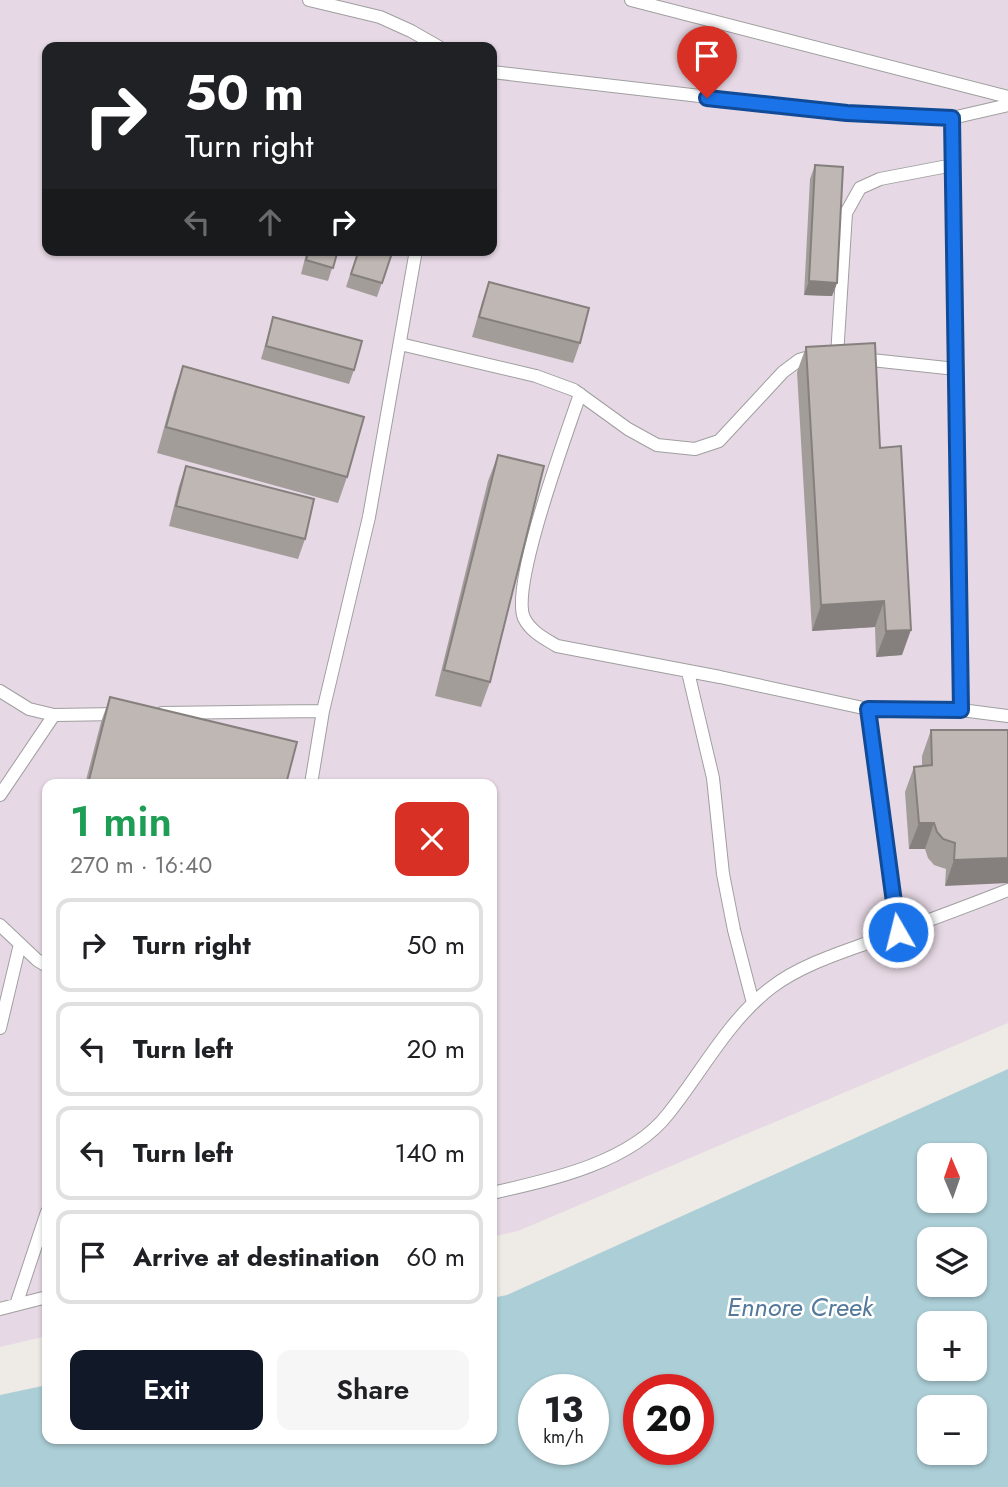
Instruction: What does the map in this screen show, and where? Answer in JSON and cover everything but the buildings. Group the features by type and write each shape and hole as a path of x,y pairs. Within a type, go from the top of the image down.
{"lane":[{"path":"309,0 380,17 430,42"},
{"path":"631,0 1008,97"},
{"path":"497,73 834,112 952,118 1008,105"},
{"path":"952,118 961,710"},
{"path":"836,356 846,213 860,188 880,179 953,165"},
{"path":"312,779 323,711 369,517 415,256"},
{"path":"400,344 536,376 580,394 628,429 657,445 695,449 719,441 783,372 799,360 821,354 956,369"},
{"path":"580,394 536,527 522,598 524,617 535,633 556,646 868,709 961,710 1008,716"},
{"path":"688,672 713,778 723,874 753,1003"},
{"path":"0,691 29,709 54,715 323,711"},
{"path":"868,709 898,932"},
{"path":"0,795 54,715"},
{"path":"497,1191 542,1181 609,1158 646,1136 667,1117 732,1027 753,1003 775,985 828,957 1008,890"},
{"path":"0,925 42,963"},
{"path":"0,1028 20,944"},
{"path":"16,1305 42,1227"},
{"path":"0,1309 42,1298"}],"shaded area":[{"path":"0,0 1008,0 1008,1023 518,1231 497,1236 497,779 42,779 42,1337 0,1347"}],"water":[{"name":"Ennore Creek","path":"1008,1069 1008,1487 0,1487 0,1395 42,1386 42,1444 497,1444 497,1297 507,1295"}],"route":[{"path":"707,98 847,113 952,118 961,710 868,709 898,932"}]}
